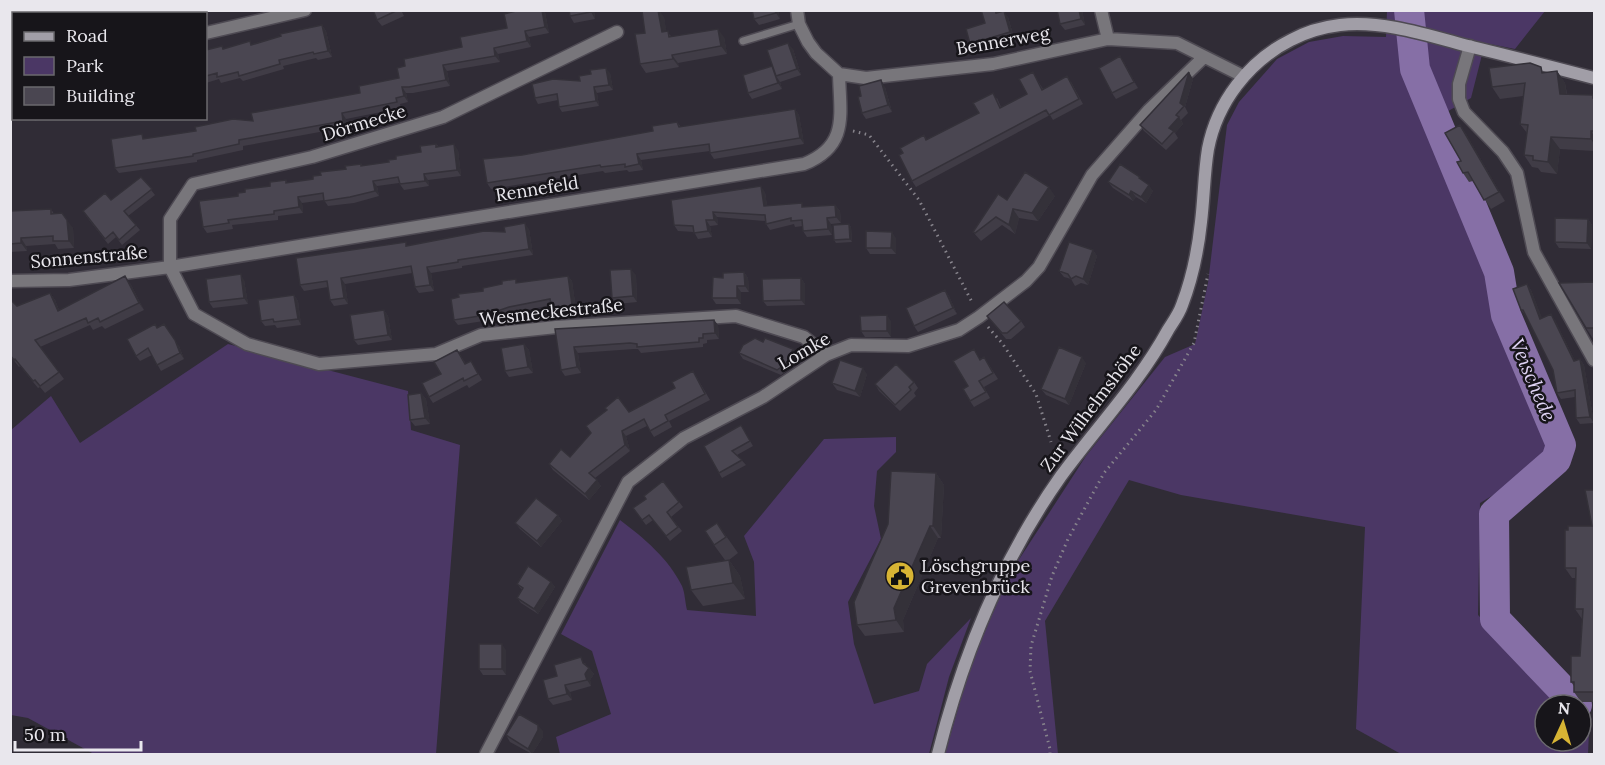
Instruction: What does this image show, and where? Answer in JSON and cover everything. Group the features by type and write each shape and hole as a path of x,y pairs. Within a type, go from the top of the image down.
{"street":[{"path":"207,33 304,10"},
{"path":"797,10 799,24 816,53 839,74 840,127"},
{"path":"1101,10 1108,39"},
{"name":"Zur Wilhelmshöhe","path":"938,754 947,716 969,649 1009,560 1061,477 1154,356 1181,307 1195,261 1200,232 1208,148 1226,101 1243,76 1265,56 1305,33 1340,25 1386,27 1594,78"},
{"name":"Dörmecke","path":"170,267 170,219 193,184 312,157 443,117 617,32"},
{"name":"Bennerweg","path":"839,74 866,78 993,64 1108,39 1178,43 1243,76"},
{"path":"1470,46 1459,84 1459,99 1464,112 1503,152 1517,173 1534,252 1594,360"},
{"name":"Lomke","path":"486,754 628,482 684,438 763,397 825,355 851,345 908,346 958,330 979,317 1026,281 1039,267 1092,175 1149,110 1204,57"},
{"name":"Rennefeld","path":"170,267 804,164 817,159 826,152 840,127"},
{"name":"Sonnenstraße","path":"10,281 69,280 170,267"},
{"name":"Wesmeckestraße","path":"170,267 194,314 247,344 319,364 436,354 481,335 556,327 736,316 804,338 825,355"}],"lane":[{"path":"743,41 799,24"}],"path":[{"path":"840,127 869,135 919,200 979,317 1002,343 1036,394 1051,442"},
{"path":"1050,754 1030,671 1031,646 1052,576 1068,539 1101,479"}],"green space":[{"path":"1387,11 1545,11 1515,49 1485,43 1471,98 1429,122 1570,449 1480,503 1478,615 1553,693 1533,693 1533,753 1588,754 1401,754 1356,729 1365,527 1181,495 1129,480 1045,621 1058,754 945,754 970,667 1018,561 1086,456 1165,357 1195,344 1208,283 1227,125 1239,102 1277,59 1309,42 1343,36 1386,37"},
{"path":"228,344 408,391 411,430 460,445 436,754 94,754 28,718 11,715 11,430 51,396 80,443"},
{"path":"896,437 896,452 877,471 874,506 881,539 848,602 854,644 874,704 919,691 927,664 971,618 949,677 929,754 560,754 556,737 611,714 592,651 561,634 620,520 647,542 677,576 684,592 687,610 756,616 754,562 744,536 824,439"}],"building":[{"path":"39,10 112,10 108,12 34,12"},
{"path":"373,10 398,10 377,20"},
{"path":"520,10 542,10 545,27 525,31 527,41 494,48 495,56 443,65 446,80 402,87 404,96 396,98 397,102 342,113 343,121 239,140 239,144 193,154 193,156 115,168 111,139 142,134 143,139 196,131 195,127 233,119 253,121 251,113 360,93 359,86 399,78 397,68 405,66 404,59 462,47 460,37 507,28 504,14"},
{"path":"569,10 590,10 591,12 570,16"},
{"path":"658,10 662,32 668,31 669,37 718,29 721,46 672,55 673,59 640,64 635,34 645,33 642,11"},
{"path":"752,10 775,10 776,13 754,19"},
{"path":"981,10 995,10 996,13 1004,11 1010,32 970,44 966,29 985,23"},
{"path":"1057,10 1079,10 1081,19 1060,24"},
{"path":"322,25 328,51 279,60 280,64 239,76 238,72 217,77 217,73 207,76 207,50 222,46 223,49 250,41 251,45 281,36 280,34"},
{"path":"788,43 797,69 776,76 767,50"},
{"path":"1120,56 1134,82 1112,93 1099,68"},
{"path":"1530,63 1541,67 1542,73 1557,71 1560,94 1593,95 1594,98 1594,131 1591,131 1591,139 1551,137 1548,162 1533,160 1533,156 1524,155 1528,125 1520,124 1525,83 1492,87 1489,68"},
{"path":"772,66 778,83 748,93 743,75"},
{"path":"606,68 609,85 594,87 596,101 559,107 557,94 535,98 532,84 553,79 580,81 579,76 591,74 590,70"},
{"path":"1033,72 1042,90 1067,76 1079,99 1049,115 1046,110 912,181 899,155 903,153 900,148 924,135 926,140 979,113 973,103 993,93 1000,108 1027,94 1019,79"},
{"path":"1189,72 1180,103 1184,106 1176,115 1179,117 1169,128 1174,131 1162,144 1140,125"},
{"path":"881,80 888,105 862,113 858,97 861,96 859,86"},
{"path":"795,109 800,138 710,153 709,144 637,154 639,164 625,167 625,164 601,167 600,165 487,183 483,159 522,155 653,131 652,126 677,122 679,127"},
{"path":"1460,125 1499,192 1484,200 1468,172 1463,173 1457,162 1461,161 1445,133"},
{"path":"436,144 436,147 454,144 457,170 424,174 425,181 400,184 398,177 373,181 375,191 350,197 324,201 323,193 298,197 299,207 203,227 199,201 238,196 238,193 245,192 245,189 270,186 270,182 286,180 286,183 313,179 313,176 321,175 320,172 346,169 345,166 389,162 388,160 396,159 396,156 421,152 420,146"},
{"path":"1120,164 1149,185 1141,197 1131,191 1129,195 1108,182"},
{"path":"1025,172 1049,187 1032,213 1013,209 1009,225 996,217 975,233 973,232 998,194 1007,200"},
{"path":"141,177 152,189 124,211 136,225 119,240 113,232 105,239 83,211 105,193 111,200"},
{"path":"761,186 764,206 802,203 802,207 835,205 836,217 827,218 828,229 803,231 802,220 791,221 791,218 766,224 765,215 713,212 714,220 706,220 708,231 694,233 693,226 674,225 671,200"},
{"path":"51,209 51,214 62,213 67,220 69,241 53,241 53,236 21,238 21,243 10,244 10,211"},
{"path":"1555,218 1588,219 1587,243 1555,242"},
{"path":"525,223 529,249 427,267 430,285 415,287 411,266 341,278 344,298 330,300 327,281 300,285 296,258 406,242 406,246 484,231 505,232 504,227"},
{"path":"849,224 850,239 834,240 833,225"},
{"path":"866,231 892,232 891,248 866,248"},
{"path":"1069,242 1093,250 1083,279 1076,276 1071,279 1068,274 1059,271"},
{"path":"631,269 633,296 612,298 610,270"},
{"path":"744,272 745,286 737,286 737,298 712,298 713,277 723,278 723,273"},
{"path":"241,274 244,298 209,302 206,279"},
{"path":"125,276 139,303 100,322 98,318 88,323 86,318 35,340 59,372 40,386 35,380 33,381 10,355 10,299 17,306 50,293 58,311"},
{"path":"568,276 573,312 553,313 550,299 509,307 486,315 454,320 451,299 459,297 458,294 483,291 483,288 502,284 502,281 516,279 516,283"},
{"path":"801,278 801,300 763,301 762,279"},
{"path":"1594,282 1594,328 1586,328 1559,283"},
{"path":"1527,284 1540,319 1551,314 1574,361 1580,359 1590,417 1576,418 1575,390 1557,393 1553,370 1521,310 1513,289"},
{"path":"945,290 953,308 914,326 906,308"},
{"path":"294,295 298,319 261,321 258,300"},
{"path":"1004,302 1021,321 1007,333 1002,333 987,316"},
{"path":"384,310 388,335 354,340 350,315"},
{"path":"887,315 887,331 861,331 860,316"},
{"path":"714,320 715,333 703,334 699,342 637,347 637,344 630,343 574,347 577,367 561,370 555,329"},
{"path":"155,324 157,328 164,324 175,340 180,353 157,365 148,348 136,356 127,339"},
{"path":"755,338 763,342 765,338 793,349 787,363 777,370 739,353 743,345"},
{"path":"524,344 528,367 505,371 501,348"},
{"path":"1059,347 1082,357 1065,399 1041,389"},
{"path":"974,349 980,360 984,357 993,373 979,381 986,392 970,401 963,389 968,386 953,361"},
{"path":"457,350 465,364 471,361 478,374 464,381 463,378 429,397 422,383 441,374 434,362"},
{"path":"840,360 863,368 855,391 832,383"},
{"path":"896,364 914,382 909,387 911,390 895,405 875,384"},
{"path":"693,371 705,394 665,415 668,421 650,431 644,419 622,431 625,445 589,473 597,480 585,494 549,464 561,449 570,457 591,433 586,426 607,410 605,408 618,397 629,412 675,388 672,382"},
{"path":"421,393 425,418 410,420 408,395"},
{"path":"741,425 750,441 732,451 742,460 719,473 704,446"},
{"name":"Löschgruppe Grevenbrück","path":"891,471 936,473 933,526 930,526 894,608 896,620 857,625 854,602 888,524"},
{"path":"663,481 679,502 667,512 678,527 666,536 649,515 642,520 633,508 646,499 644,496"},
{"path":"1585,490 1594,490 1594,692 1574,692 1574,682 1571,682 1571,656 1580,656 1583,609 1575,609 1576,568 1565,568 1565,530 1568,530 1568,526 1592,526"},
{"path":"536,498 558,515 537,541 515,523"},
{"path":"717,523 726,537 714,545 705,531"},
{"path":"729,560 733,583 691,590 686,567"},
{"path":"528,566 551,582 534,609 517,598 523,588 517,584"},
{"path":"479,644 502,644 502,669 479,669"},
{"path":"581,657 583,663 589,668 585,674 587,680 565,685 567,694 548,699 543,680 557,676 554,665"},
{"path":"519,714 538,725 538,730 528,749 506,735"}],"waterway":[{"name":"Veischede","path":"1409,10 1415,69 1499,272 1506,315 1561,445 1556,460 1494,514 1495,619 1566,693"}],"place":[{"name":"Löschgruppe Grevenbrück","path":"900,576"}]}
